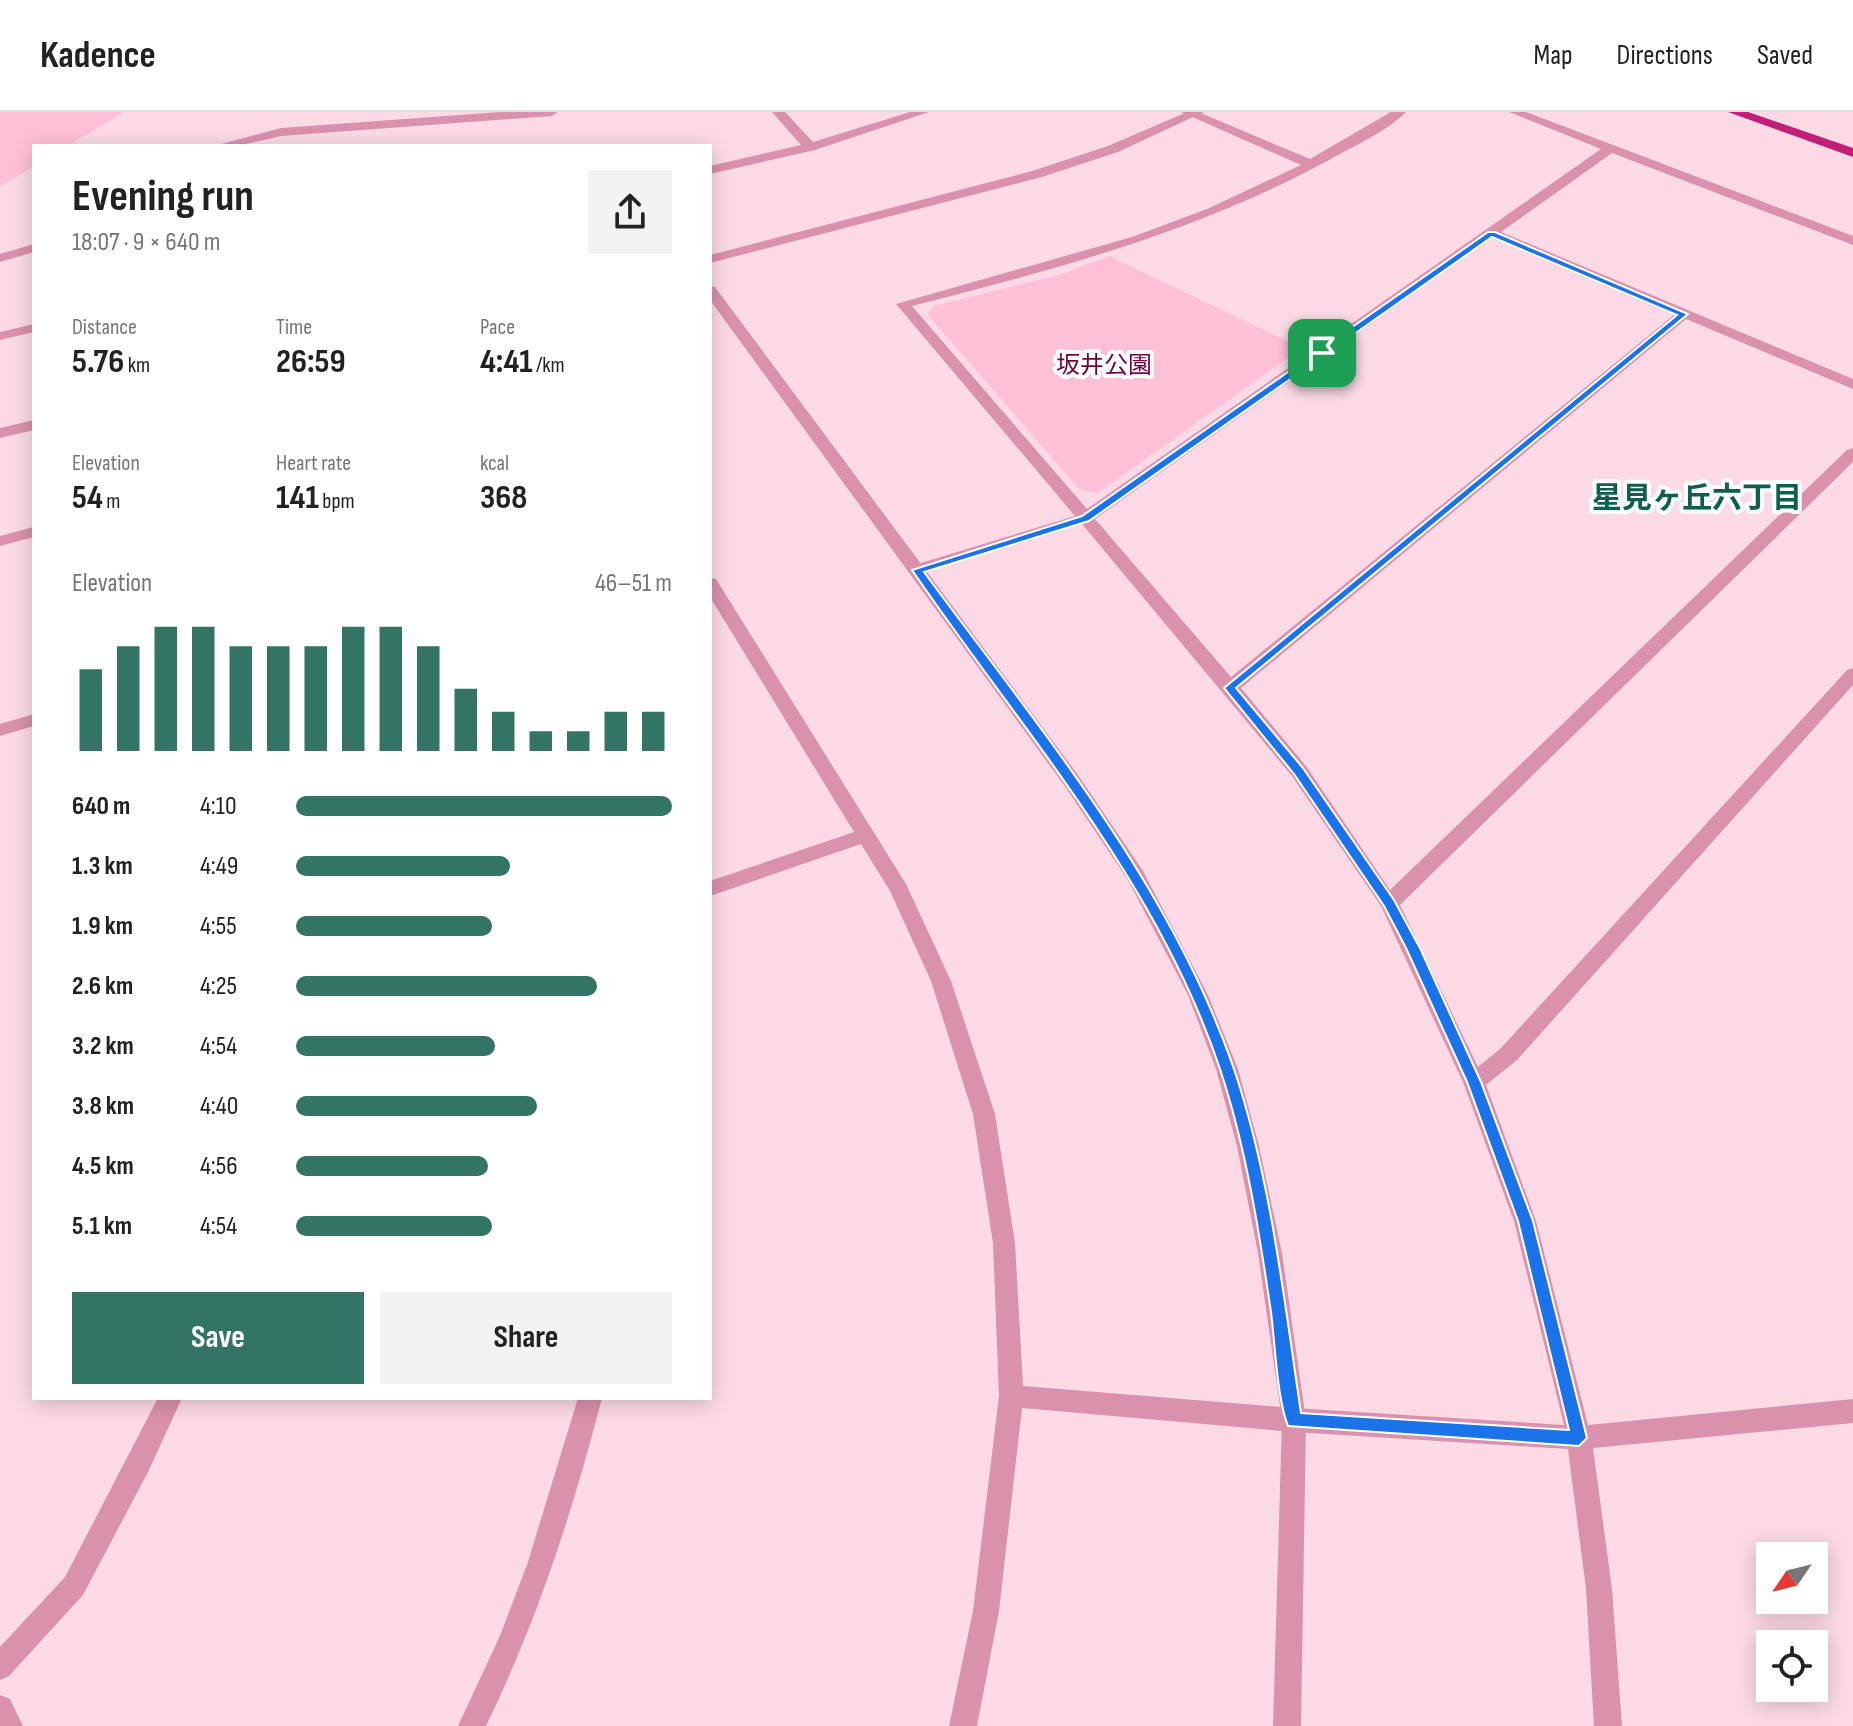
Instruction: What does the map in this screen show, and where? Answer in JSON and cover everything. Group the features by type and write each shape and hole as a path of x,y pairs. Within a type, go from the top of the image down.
{"highway":[{"path":"1735,112 1853,153"}],"street":[{"path":"229,144 281,132 552,112"},
{"path":"778,112 810,147"},
{"path":"712,170 810,147 923,112"},
{"path":"1400,112 1350,144 1178,225 1048,266 903,304 1299,771 1389,903 1474,1082 1525,1221 1579,1438 1599,1589 1608,1726"},
{"path":"1515,112 1853,241"},
{"path":"712,258 1037,174 1113,149 1193,113 1310,164"},
{"path":"917,570 1085,518 1611,148"},
{"path":"1492,233 1853,384"},
{"path":"0,258 32,249"},
{"path":"712,293 1071,780 1136,876 1198,995 1227,1069 1248,1146 1270,1253 1294,1420 1287,1726"},
{"path":"1229,688 1684,314"},
{"path":"0,336 32,328"},
{"path":"0,433 32,425"},
{"path":"1389,903 1853,453"},
{"path":"0,541 32,533"},
{"path":"712,586 899,889 941,981 984,1114 1004,1243 1011,1396 986,1611 963,1726"},
{"path":"1474,1082 1509,1054 1853,674"},
{"path":"0,730 32,721"},
{"path":"712,888 867,835"},
{"path":"1011,1396 1294,1420 1579,1438 1853,1411"},
{"path":"0,1667 74,1586 169,1400"},
{"path":"472,1726 509,1651 546,1556 589,1400"},
{"path":"0,1709 9,1726"}],"green space":[{"path":"0,112 125,112 70,144 32,144 32,167 0,187"},
{"name":"坂井公園","path":"1109,256 1302,348 1098,493 1080,490 928,315 933,306 1062,274"}],"district":[{"name":"星見ヶ丘六丁目","path":"1697,499"}],"route":[{"path":"1492,233 1684,314 1229,688 1299,771 1389,903 1413,948 1474,1082 1525,1221 1579,1438 1294,1420 1270,1253 1248,1146 1227,1069 1198,995 1136,876 1071,780 917,570 1085,518 1322,353 1492,233"}]}
